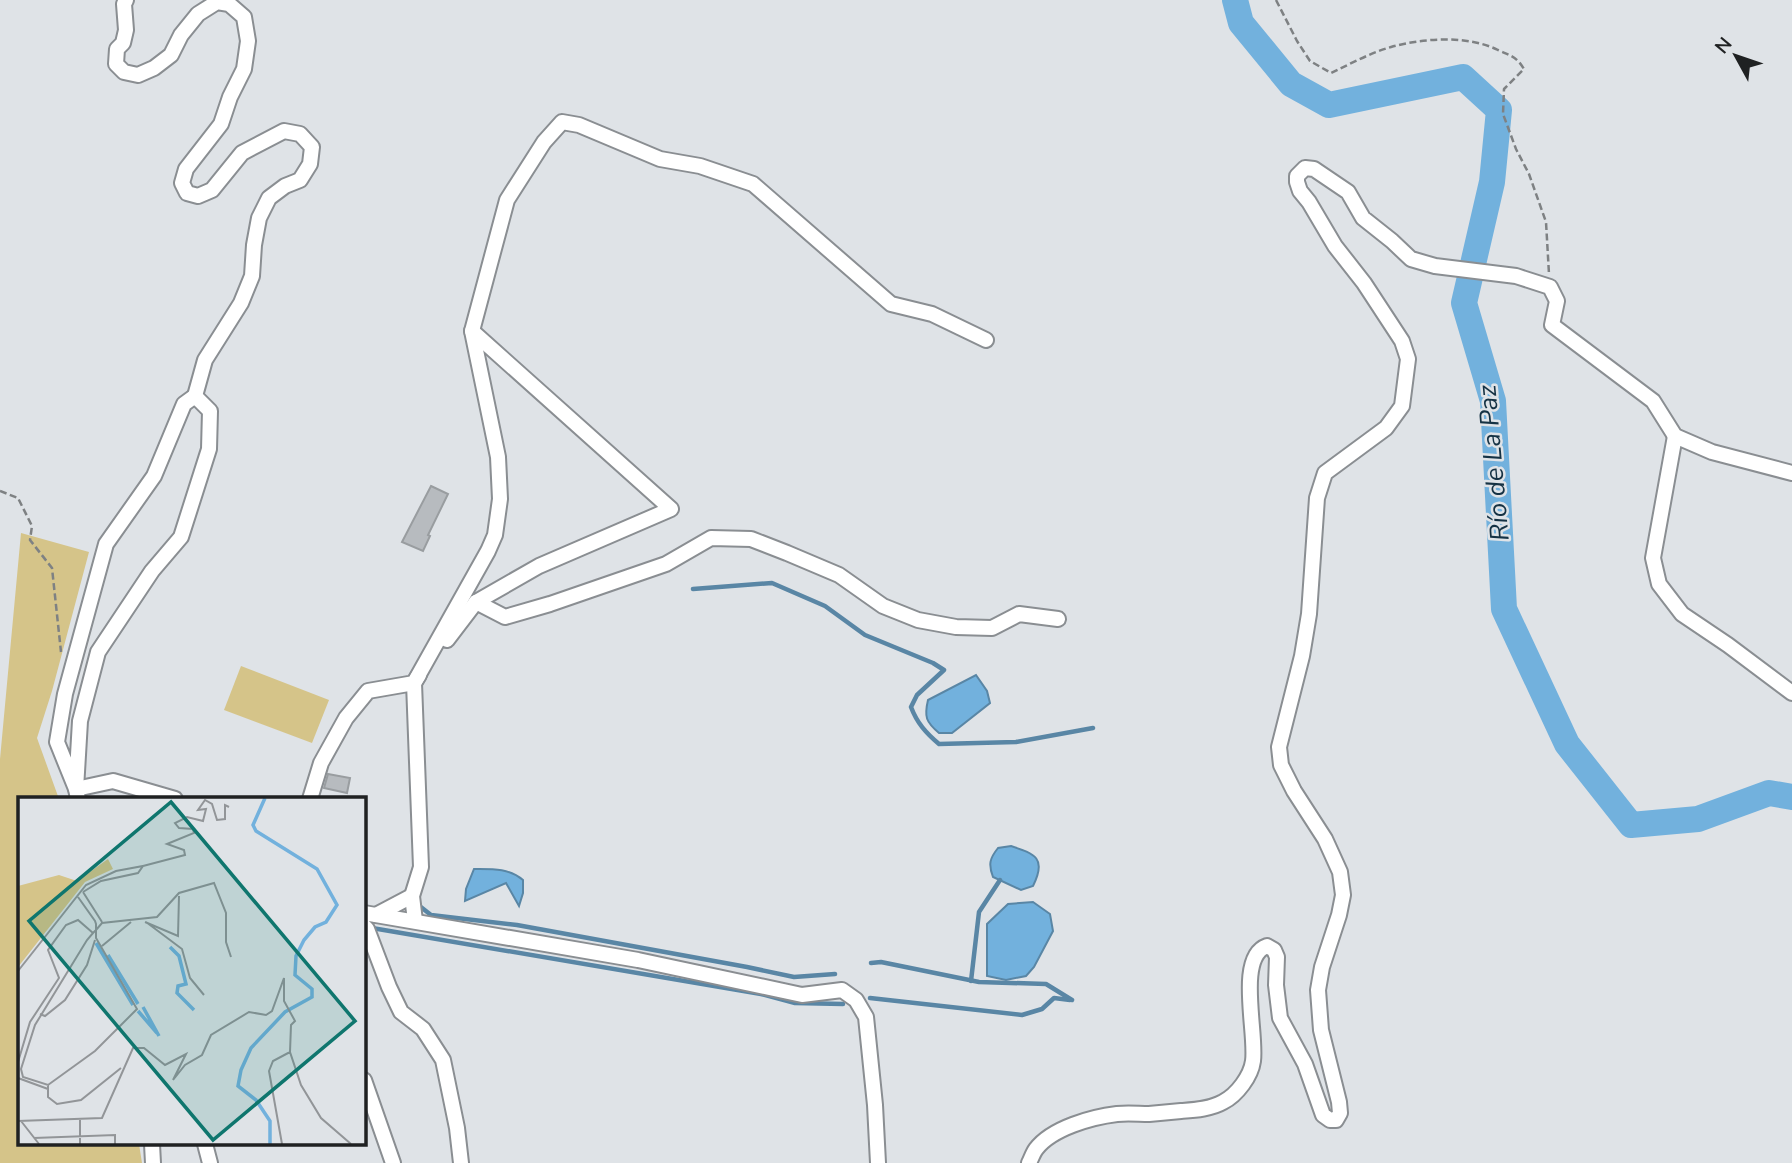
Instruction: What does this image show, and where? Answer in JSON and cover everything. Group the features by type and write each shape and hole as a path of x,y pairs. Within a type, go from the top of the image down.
{"street":[{"path":"77,794 57,742 65,694 106,544 153,476 184,404 195,396 205,360 240,303 252,276 259,218 269,198 285,186 300,180 310,164 312,147 300,134 284,131 242,153 212,190 198,196 187,193 182,183 186,169 221,124 230,97 244,69 248,41 244,17 229,4 217,2 198,14 180,35 171,55 138,75 124,72 116,64 117,49 123,43 126,30 126,0"},
{"path":"415,920 412,896 421,867 414,683 488,551 495,535 500,499 498,457 472,331 507,200 544,142 562,122 579,125 660,159 700,166 753,184 891,304 932,314 986,340"},
{"path":"1029,1163 1036,1149 1046,1139 1071,1125 1118,1114 1199,1109 1223,1102 1248,1077 1253,1060 1250,982 1256,953 1267,946 1274,950 1277,957 1276,985 1280,1018 1306,1064 1323,1115 1330,1120 1336,1120 1340,1113 1321,1030 1318,990 1343,895 1340,872 1325,839 1294,791 1281,765 1279,747 1303,656 1309,614 1317,498 1325,473 1386,428 1402,406 1408,359 1402,341 1300,191 1297,176 1301,171 1305,168 1314,169 1348,192 1363,218 1410,258 1435,266 1516,276 1550,287 1556,302 1552,325 1653,401 1675,436 1712,452 1792,474"},
{"path":"311,797 321,762 346,718 368,691 414,683 476,602 539,566 670,509 472,331"},
{"path":"77,794 80,721 98,652 152,571 181,537 209,449 210,411 195,396"},
{"path":"1675,436 1653,558 1659,584 1682,614 1792,693"},
{"path":"476,602 505,617 666,564 711,538 751,539 839,575 883,606 918,620 956,627 992,628 1019,614 1058,619"},
{"path":"77,794 113,781 168,797"},
{"path":"370,913 412,896"},
{"path":"370,913 638,960 802,995 842,990 856,1000 866,1017 876,1105 877,1163"},
{"path":"366,930 401,1012 424,1029 443,1060 461,1163"},
{"path":"366,1086 393,1163"},
{"path":"206,1146 210,1163"}],"path":[{"path":"1276,0 1310,61 1331,73 1393,46 1448,38 1487,45 1518,59 1524,69 1504,89 1503,114 1546,222 1550,287"},
{"path":"0,491 18,498 32,526 30,540 52,568 61,656"}],"shaded area":[{"path":"21,533 89,552 37,738 58,797 18,797 18,1146 139,1146 142,1163 0,1163 0,759"},
{"path":"241,666 329,700 312,743 224,710"}],"water":[{"path":"976,675 987,691 990,703 952,733 939,733 927,719 928,700"},
{"path":"1011,846 1032,855 1039,863 1033,886 1021,890 993,877 990,865 993,855 998,848"},
{"path":"474,869 506,871 523,880 519,906 506,883 465,901 466,889"},
{"path":"1033,902 1050,914 1053,931 1034,967 1026,976 1006,980 987,976 987,924 1008,904"}],"building":[{"path":"431,486 448,494 423,551 402,542"},
{"path":"328,774 350,778 347,793 324,788"}],"waterway":[{"name":"Río de La Paz","path":"1235,0 1241,23 1291,84 1329,105 1463,77 1499,110 1492,182 1464,303 1493,401 1504,609 1567,744 1631,825 1698,819 1769,793 1792,797"},
{"path":"693,589 772,583 825,606 865,635 933,663 944,670 917,695 911,707 922,727 939,744 1016,742 1093,728"},
{"path":"971,981 979,912 1000,880"},
{"path":"417,904 431,915 517,925 794,977 835,974"},
{"path":"372,928 761,994 795,1003 843,1004"},
{"path":"871,963 881,962 979,982 1046,984 1072,1000"},
{"path":"870,998 1022,1015 1042,1009 1054,998 1070,1000"}]}
